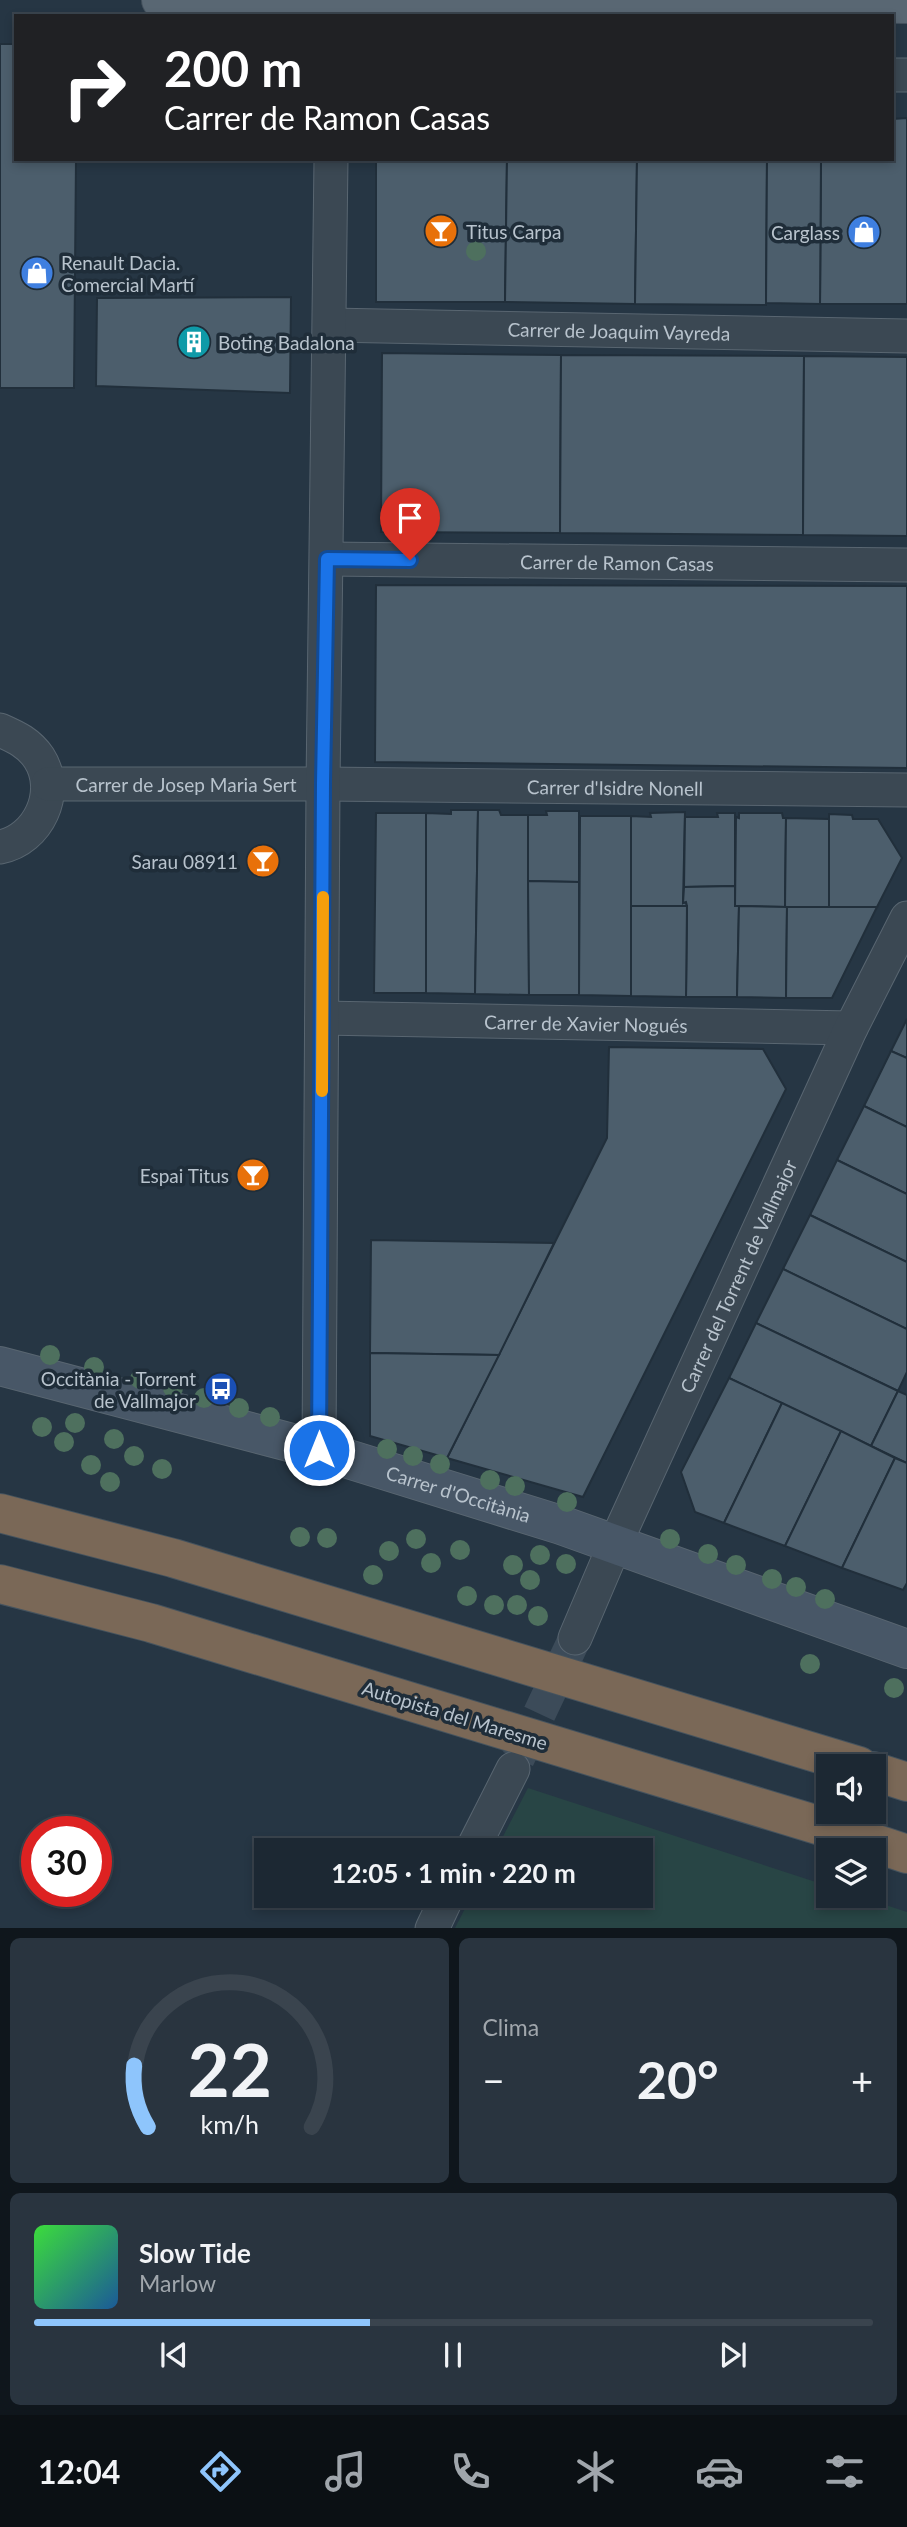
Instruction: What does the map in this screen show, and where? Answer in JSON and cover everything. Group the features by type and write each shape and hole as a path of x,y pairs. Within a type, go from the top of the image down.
{"highway":[{"path":"0,1513 173,1558 819,1754"},
{"name":"Autopista del Maresme","path":"0,1584 151,1623 907,1854"},
{"path":"886,1775 907,1782"}],"main road":[{"path":"161,0 332,6 907,4"}],"street":[{"path":"319,1450 323,783 331,161"},
{"name":"Carrer de Joaquim Vayreda","path":"330,326 907,336"},
{"name":"Carrer de Ramon Casas","path":"327,559 907,565"},
{"name":"Carrer de Josep Maria Sert","path":"0,730 23,740 32,750 40,760 48,784 45,809 32,831 11,845 0,847"},
{"name":"Carrer de Josep Maria Sert","path":"48,784 323,783"},
{"name":"Carrer d'Isidre Nonell","path":"323,783 907,790"},
{"name":"Carrer del Torrent de Vallmajor","path":"575,1638 615,1544 851,1028 907,918"},
{"name":"Carrer de Xavier Nogués","path":"322,1018 851,1028"},
{"name":"Carrer d'Occitània","path":"0,1366 319,1450 615,1544 907,1649"},
{"path":"478,1838 513,1769"},
{"path":"432,1928 442,1908"}],"green space":[{"path":"528,1788 816,1882 816,1908 886,1908 886,1905 907,1912 907,1928 455,1928 465,1908 653,1908 653,1838 502,1838"}],"building":[{"name":"Renault Dacia. Comercial Martí","path":"0,44 14,44 14,161 76,161 74,388 0,388"},
{"name":"Carglass","path":"907,118 907,304 820,304 821,161 894,161 894,119"},
{"name":"Titus Carpa","path":"376,161 507,161 505,302 376,302"},
{"path":"507,161 637,161 635,304 505,302"},
{"path":"637,161 767,161 766,305 635,304"},
{"path":"767,161 821,161 820,304 766,303"},
{"name":"Boting Badalona","path":"291,297 290,393 96,386 97,298"},
{"path":"382,353 561,355 560,533 381,532"},
{"path":"561,355 804,356 803,535 560,533"},
{"path":"804,356 907,357 907,536 803,535"},
{"path":"376,585 907,586 907,768 375,762"},
{"path":"451,810 478,810 475,994 426,993 426,813 451,814"},
{"path":"478,810 499,810 501,815 528,815 529,995 475,994"},
{"path":"546,811 579,811 579,882 528,881 528,815 547,815"},
{"path":"685,812 683,903 686,902 687,906 631,906 631,816 651,817 650,813"},
{"path":"376,813 426,813 426,993 374,993"},
{"path":"717,813 735,813 735,886 684,887 685,817 718,817"},
{"path":"739,813 782,813 783,818 786,818 785,907 735,906 736,817 739,818"},
{"path":"829,814 852,815 853,819 878,819 902,858 877,907 829,907"},
{"path":"580,816 631,816 631,996 579,995"},
{"path":"786,818 829,819 829,907 785,907"},
{"path":"528,881 579,882 579,995 529,995"},
{"path":"735,886 735,906 739,906 737,997 686,997 687,906 686,902 683,903 684,887"},
{"path":"631,906 687,906 686,997 631,996"},
{"path":"739,906 787,907 786,998 737,997"},
{"path":"787,907 877,907 832,998 786,998"},
{"path":"907,1019 907,1058 891,1051"},
{"path":"609,1047 763,1049 786,1089 583,1497 447,1458 607,1138"},
{"path":"891,1051 907,1058 907,1127 864,1106"},
{"path":"864,1106 907,1127 907,1194 837,1160"},
{"path":"837,1160 907,1194 907,1262 810,1215"},
{"path":"810,1215 907,1262 907,1329 783,1269"},
{"path":"371,1240 554,1243 499,1355 370,1353"},
{"path":"783,1269 907,1329 907,1372 898,1391 756,1323"},
{"path":"756,1323 898,1391 871,1446 729,1378"},
{"path":"370,1353 499,1355 447,1458 370,1436"},
{"path":"729,1378 782,1403 724,1523 695,1512 681,1472"},
{"path":"898,1391 907,1395 907,1463 871,1446"},
{"path":"782,1403 841,1431 785,1546 724,1523"},
{"path":"841,1431 895,1458 842,1568 785,1546"},
{"path":"895,1458 907,1463 907,1583 903,1590 842,1568"}],"tunnel":[{"path":"518,1759 575,1638"}],"slow traffic":[{"path":"322,1091 323,897"}],"place":[{"name":"Titus Carpa","path":"441,231"},
{"name":"Carglass","path":"864,232"},
{"name":"Renault Dacia. Comercial Martí","path":"37,273"},
{"name":"Boting Badalona","path":"194,342"},
{"name":"Sarau 08911","path":"263,861"},
{"name":"Espai Titus","path":"253,1175"},
{"name":"Occitània - Torrent de Vallmajor","path":"221,1389"}],"route":[{"path":"319,1450 327,559 410,560"}]}
